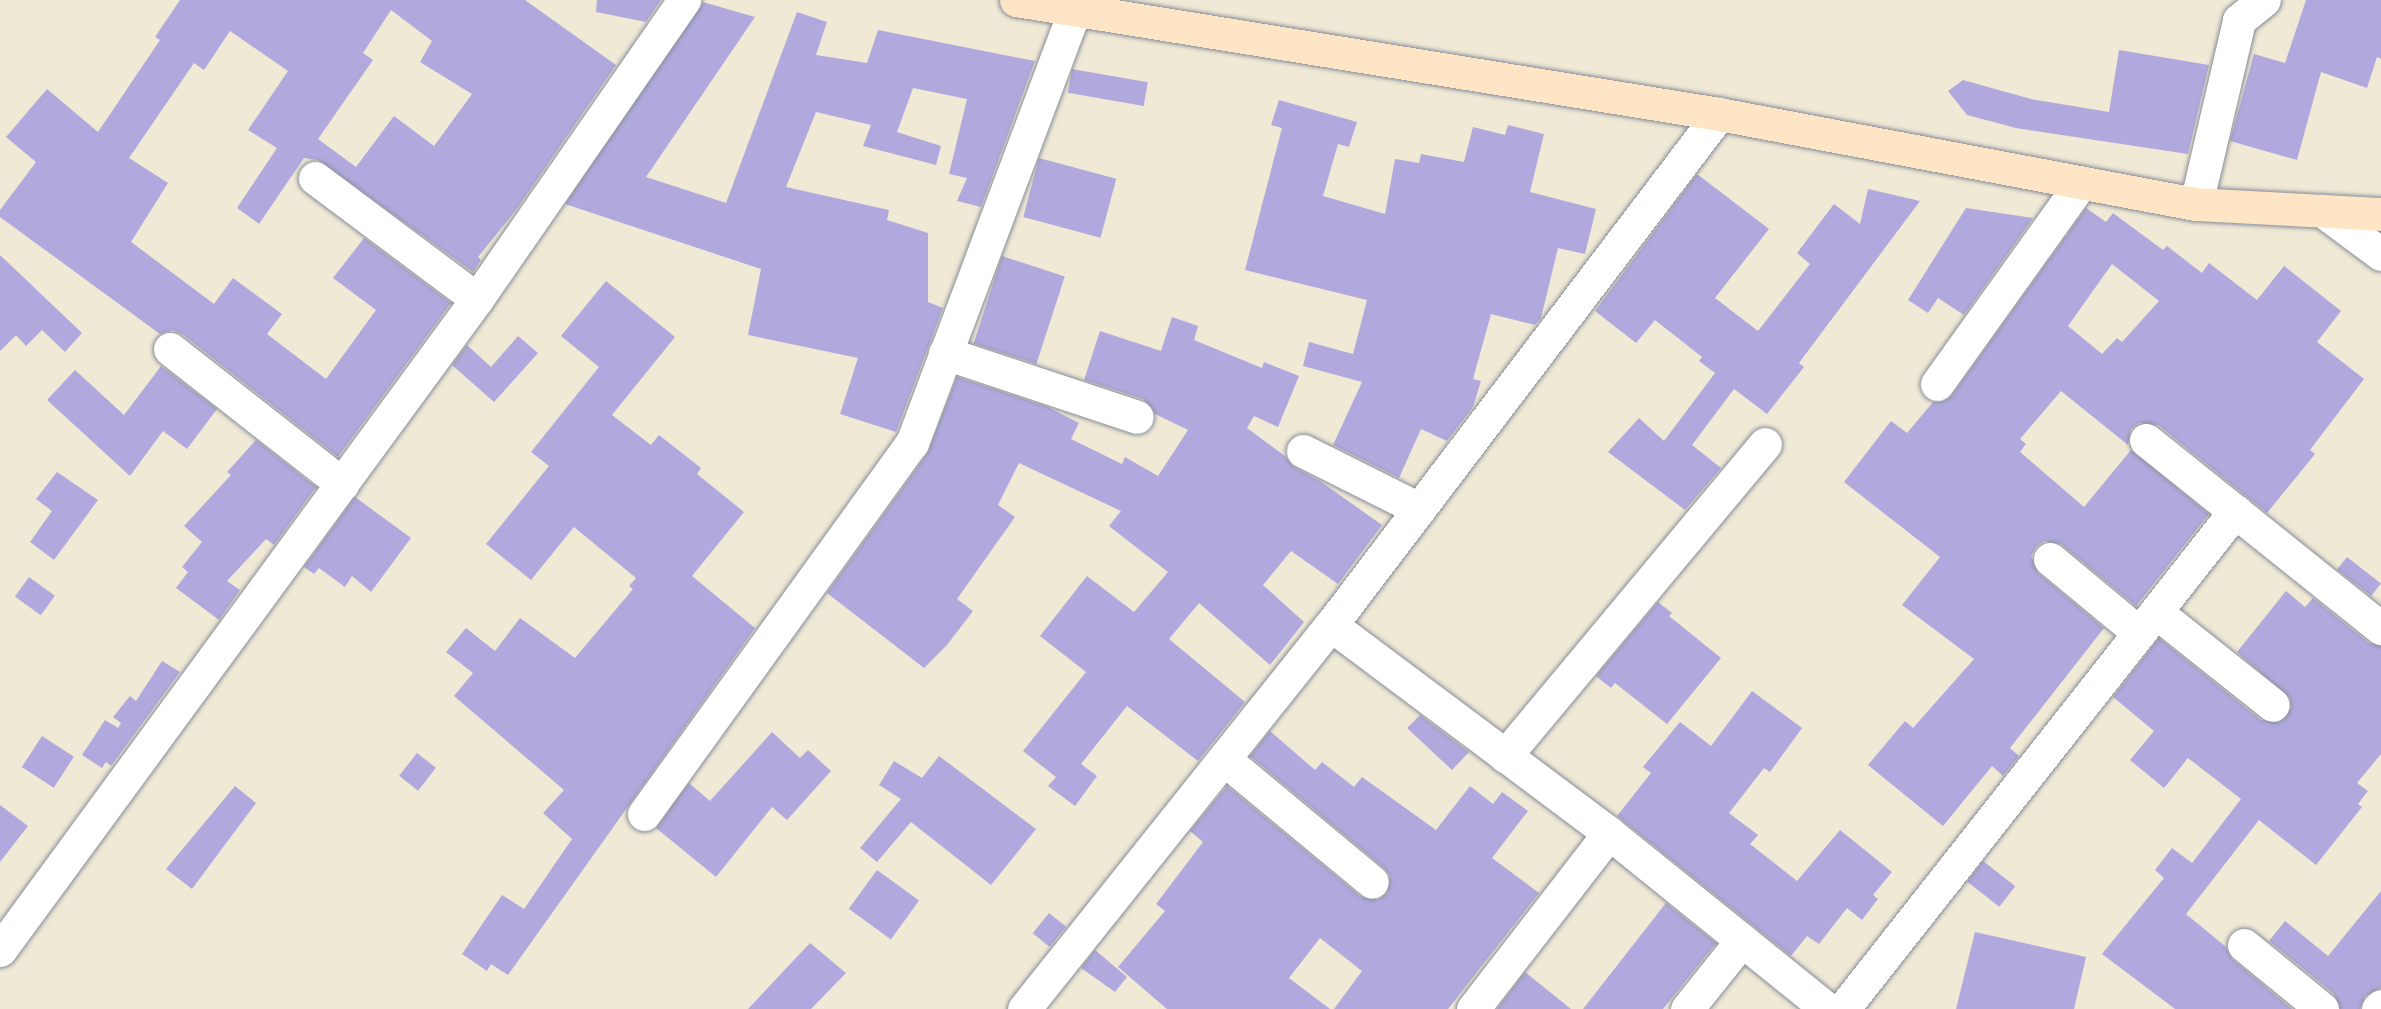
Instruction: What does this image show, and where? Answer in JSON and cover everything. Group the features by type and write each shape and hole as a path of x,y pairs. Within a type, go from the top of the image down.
{"street":[{"path":"0,950 477,299 684,0"},
{"path":"1016,0 1719,114 2196,204 2381,214"},
{"path":"2196,204 2239,20 2264,0"},
{"path":"644,814 912,443 1075,9"},
{"path":"1024,1009 1331,625 1719,114"},
{"path":"315,178 477,299"},
{"path":"1937,384 2081,183"},
{"path":"2323,211 2381,254"},
{"path":"170,350 342,484"},
{"path":"945,353 1137,417"},
{"path":"2146,440 2381,628"},
{"path":"1505,756 1766,444"},
{"path":"1303,451 1419,509"},
{"path":"1843,1009 2235,511"},
{"path":"2050,559 2273,705"},
{"path":"1331,625 1609,833 1827,1009"},
{"path":"1224,759 1372,882"},
{"path":"1473,1009 1609,833"},
{"path":"1687,1009 1742,940"},
{"path":"2244,945 2322,1009"}],"building":[{"path":"180,0 525,0 616,65 516,210 478,257 481,260 473,272 318,160 304,158 259,224 237,208 277,148 248,130 288,71 230,31 204,70 194,63 129,158 168,183 131,242 214,304 233,278 282,314 267,334 326,379 376,310 333,278 364,238 451,303 338,457 182,334 172,330 160,334 0,217 0,210 36,162 6,137 47,89 98,132 160,40 155,37","holes":["391,10 432,41 420,62 472,94 434,146 394,116 356,167 318,139 373,60 363,53"]},
{"path":"597,0 661,0 646,22 596,12"},
{"path":"2306,0 2381,0 2381,59 2377,57 2367,88 2321,72 2297,160 2230,141 2254,54 2285,63"},
{"path":"703,2 755,17 646,177 726,203 797,12 827,22 816,55 867,63 878,30 1035,61 981,207 957,201 967,178 949,174 967,99 913,88 897,132 941,146 936,165 863,146 871,125 816,112 786,187 889,210 887,220 928,233 928,302 943,308 896,432 840,414 858,358 748,335 761,269 565,204"},
{"path":"2119,50 2209,65 2188,154 2016,128 1967,115 1948,91 1963,80 2031,99 2109,112"},
{"path":"1072,69 1148,82 1144,106 1068,93"},
{"path":"1279,100 1357,122 1349,147 1338,144 1323,196 1385,214 1395,159 1419,163 1421,154 1464,162 1473,127 1505,135 1508,125 1544,134 1530,192 1596,209 1585,254 1558,248 1541,318 1535,325 1491,314 1473,379 1481,381 1473,407 1447,441 1421,429 1399,478 1333,445 1362,382 1303,366 1309,342 1353,354 1367,300 1245,270 1282,128 1271,125"},
{"path":"1039,158 1116,179 1100,238 1023,217"},
{"path":"1697,174 1769,229 1715,298 1758,331 1810,264 1797,253 1834,204 1860,224 1868,189 1920,201 1799,363 1804,367 1767,414 1734,389 1692,445 1721,468 1685,510 1608,452 1639,418 1664,441 1715,373 1699,361 1702,357 1655,320 1636,343 1595,311"},
{"path":"1966,208 2033,218 1964,315 1938,298 1928,313 1908,300"},
{"path":"2086,208 2106,222 2113,213 2163,250 2167,246 2202,273 2209,263 2257,300 2284,266 2341,311 2317,342 2364,379 2310,450 2315,454 2267,513 2158,425 2139,423 2131,429 2128,445 2061,391 2020,439 2026,444 2020,452 2084,507 2131,450 2209,514 2136,606 2061,544 2044,541 2036,547 2031,556 2038,573 2104,628 2010,748 2019,756 2003,776 1992,766 1943,826 1868,765 1905,721 1913,728 1974,659 1902,605 1940,557 1844,482 1891,421 1907,433 1933,402 1944,401 1952,395","holes":["2112,264 2159,301 2122,342 2117,338 2102,354 2068,326"]},
{"path":"0,255 82,333 65,352 42,330 26,346 16,335 0,351"},
{"path":"1002,256 1065,276 1036,364 974,343"},
{"path":"606,281 675,337 612,415 651,445 659,435 701,468 697,474 744,512 692,576 755,628 508,975 491,964 487,971 462,954 502,895 524,909 572,839 543,813 564,790 454,696 473,673 446,652 466,628 495,651 520,618 575,658 633,589 629,586 636,578 574,527 531,580 486,544 549,466 531,452 599,367 561,336"},
{"path":"1172,317 1198,326 1194,340 1262,368 1264,362 1299,376 1278,427 1254,416 1247,428 1285,456 1294,467 1320,481 1382,525 1338,584 1291,551 1263,585 1304,622 1270,665 1199,603 1169,639 1245,702 1198,761 1127,706 1081,764 1097,776 1075,806 1048,786 1056,777 1023,751 1086,672 1040,636 1087,576 1134,612 1168,572 1109,526 1121,511 1019,463 998,505 1015,517 957,599 973,611 947,645 924,668 827,593 927,454 957,377 1048,407 1079,423 1071,439 1122,464 1125,457 1158,476 1188,430 1155,414 1143,399 1084,380 1100,331 1161,351"},
{"path":"518,336 538,353 494,402 452,365 467,345 491,367"},
{"path":"161,366 217,409 187,449 163,431 130,476 47,400 75,370 124,415"},
{"path":"256,440 316,487 274,545 266,539 227,581 240,590 219,620 176,588 188,572 182,567 202,542 184,526 231,475 227,472"},
{"path":"57,472 98,500 54,560 30,542 52,511 36,499"},
{"path":"355,497 411,538 371,592 352,576 345,587 319,568 314,574 304,567"},
{"path":"2347,557 2381,583 2371,596 2337,570"},
{"path":"29,577 55,596 41,615 15,596"},
{"path":"2286,591 2305,607 2313,598 2369,643 2381,646 2381,754 2357,783 2368,791 2358,804 2362,807 2316,865 2259,820 2186,914 2226,947 2232,959 2292,1009 2175,1009 2102,954 2164,878 2155,870 2172,848 2192,863 2241,799 2188,758 2164,788 2130,760 2154,731 2113,697 2159,638 2261,720 2280,722 2291,708 2290,698 2237,652"},
{"path":"1658,602 1672,613 1669,616 1721,658 1667,724 1615,683 1611,688 1596,676"},
{"path":"162,661 180,672 111,766 106,762 102,768 82,755 105,720 118,728 121,723 113,717 130,696 136,701"},
{"path":"1752,691 1802,728 1770,772 1764,768 1729,813 1758,835 1750,844 1797,881 1840,830 1892,872 1873,895 1878,899 1862,920 1847,908 1819,944 1807,936 1791,956 1617,816 1651,773 1643,767 1680,722 1711,746"},
{"path":"1420,715 1469,752 1452,770 1407,728"},
{"path":"1270,731 1315,770 1322,762 1354,787 1362,777 1436,830 1470,786 1493,804 1502,792 1528,811 1492,858 1539,893 1448,1009 1334,1009 1362,971 1320,938 1289,978 1330,1009 1167,1009 1118,967 1165,911 1156,904 1203,842 1190,831 1227,786 1360,896 1378,900 1387,893 1390,876 1384,868 1250,756"},
{"path":"772,732 800,758 808,750 831,771 787,820 772,807 716,877 656,828 689,783 710,801"},
{"path":"42,736 74,757 54,788 22,767"},
{"path":"417,753 436,768 418,791 399,776"},
{"path":"939,756 1036,829 991,885 911,822 877,862 860,848 901,799 879,785 894,761 922,778"},
{"path":"235,786 256,803 192,889 166,869"},
{"path":"0,805 28,826 0,862"},
{"path":"1983,861 2015,886 1999,907 1967,881"},
{"path":"877,870 919,901 891,939 849,909"},
{"path":"2381,891 2381,988 2365,996 2360,1009 2340,1009 2334,994 2269,941 2285,921 2328,956"},
{"path":"1666,903 1716,943 1663,1009 1583,1009"},
{"path":"1049,913 1066,927 1050,947 1033,933"},
{"path":"1975,932 2086,957 2074,1009 1956,1009"},
{"path":"810,943 846,973 811,1009 748,1009"},
{"path":"1095,950 1127,977 1115,992 1081,968"},
{"path":"1525,972 1571,1009 1497,1009"}]}
